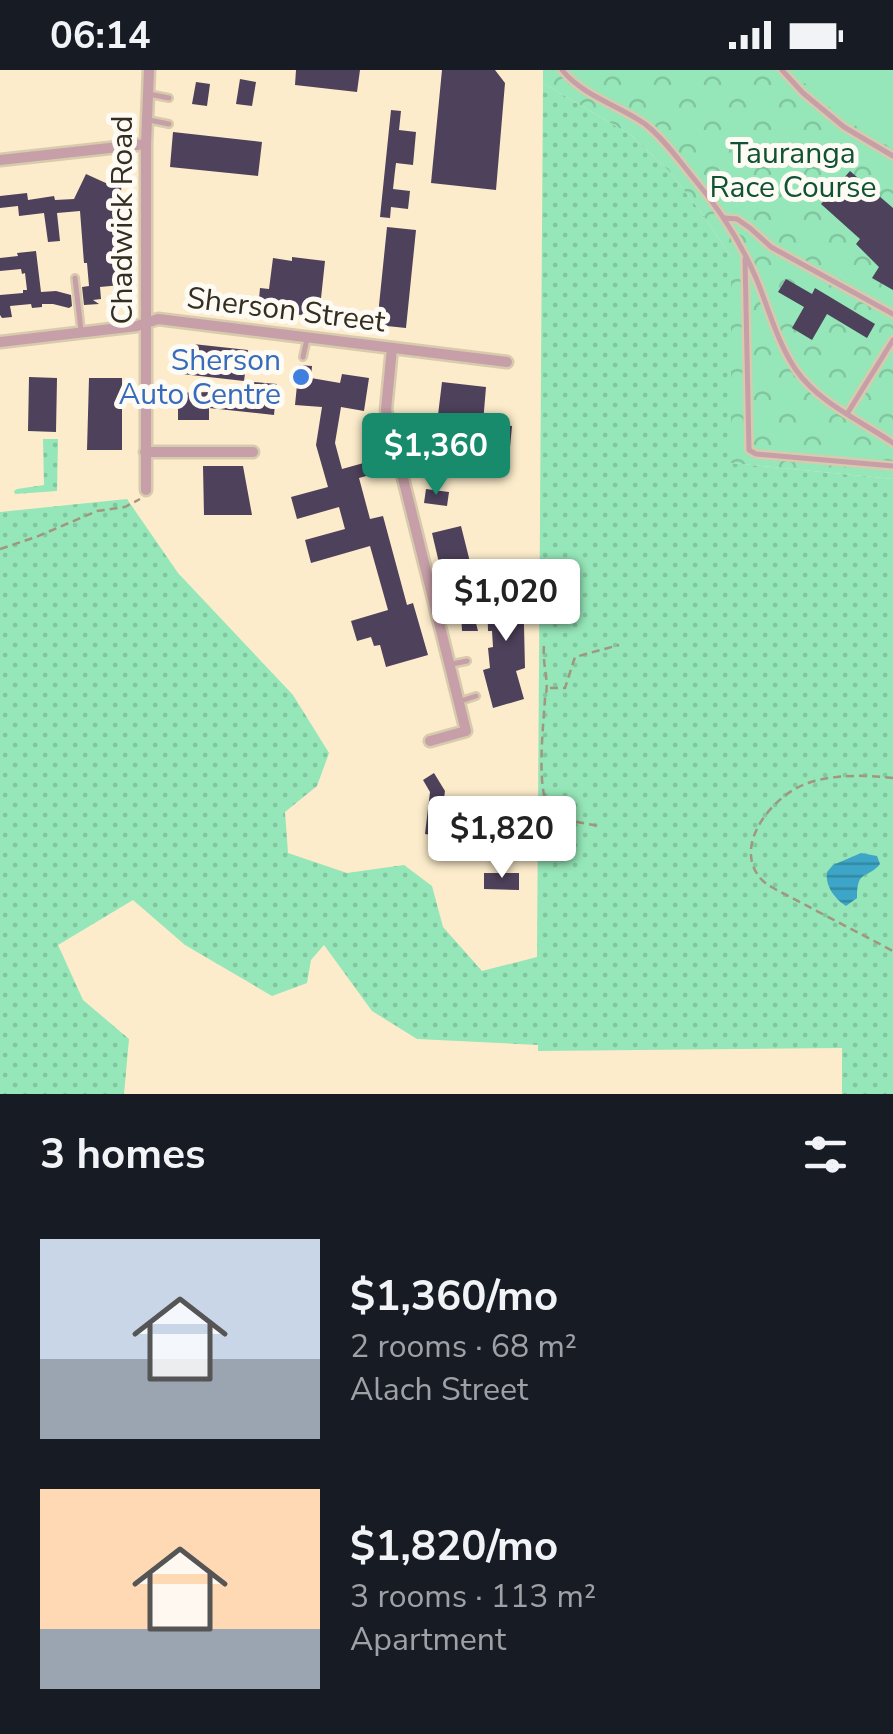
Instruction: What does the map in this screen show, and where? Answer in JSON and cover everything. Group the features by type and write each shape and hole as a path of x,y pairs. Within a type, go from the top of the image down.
{"street":[{"name":"Chadwick Road","path":"146,490 149,70"},
{"path":"0,160 146,144"},
{"name":"Sherson Street","path":"0,342 82,334 158,319 507,362"},
{"path":"392,348 386,410 466,731 430,741"},
{"path":"145,452 253,452"}],"lane":[{"path":"562,70 580,86 653,130 726,218 796,369 817,392 847,415 893,443"},
{"path":"782,70 844,128 893,156"},
{"path":"149,94 168,98"},
{"path":"146,120 169,124"},
{"path":"726,218 737,219 771,247 893,314"},
{"path":"745,252 749,450 756,454 893,466"},
{"path":"76,278 82,334"},
{"path":"303,357 306,339"},
{"path":"847,415 893,340"},
{"path":"449,665 466,661"},
{"path":"458,702 476,696"}],"path":[{"path":"0,550 97,511 133,505 146,490"},
{"path":"548,688 565,688 575,657 619,645"},
{"path":"544,646 548,688 542,793 549,811 598,826"},
{"path":"893,778 851,776 796,787 772,806 751,846 751,857 762,880 893,951"}],"green space":[{"name":"Tauranga Race Course","path":"543,70 893,70 893,479 731,463 731,257 670,172 631,135 543,83"},
{"path":"791,70 863,70 893,92 893,149 837,114"},
{"path":"543,83 631,135 670,172 731,257 731,463 893,479 893,1094 842,1094 842,1048 538,1051 538,1045 417,1039 372,1011 324,945 311,960 307,983 272,996 185,945 133,900 58,945 83,1000 129,1039 124,1094 0,1094 0,512 127,499 178,573 293,695 329,753 317,786 285,812 288,853 347,873 404,865 432,886 443,927 482,971 537,957"},
{"path":"43,439 58,439 57,491 15,494 17,489 44,485"}],"water":[{"path":"861,853 877,856 880,864 861,878 857,898 846,906 832,892 827,872 833,865"}],"building":[{"path":"296,70 360,70 357,92 295,85"},
{"path":"442,70 495,70 505,83 496,190 431,183"},
{"path":"240,79 256,82 252,106 236,104"},
{"path":"196,82 210,84 207,106 192,104"},
{"path":"391,110 401,111 399,130 416,132 413,165 396,163 393,189 410,191 408,209 391,207 390,218 380,217"},
{"path":"173,132 262,142 258,176 170,167"},
{"path":"850,171 893,208 893,290 872,278 879,267 856,244 860,239 821,204"},
{"path":"108,173 122,173 121,285 100,287 101,299 93,300 99,304 84,305 82,287 89,286 80,211 57,213 60,241 48,242 44,213 19,216 18,206 0,208 0,196 27,193 28,200 54,196 55,200 74,199 86,174 108,184"},
{"path":"387,227 416,230 406,328 377,325"},
{"path":"36,251 41,292 71,295 72,306 10,306 12,317 2,318 0,295 27,290 25,273 21,269 0,271 0,258"},
{"path":"292,257 325,261 319,317 258,310 260,288 269,289 273,258 292,261"},
{"path":"786,279 812,294 815,288 875,324 867,338 827,314 812,340 792,328 804,307 778,292"},
{"path":"193,344 248,350 244,381 182,374 184,349 192,350"},
{"path":"299,365 312,366 311,378 340,383 342,374 369,378 364,411 341,407 335,443 342,469 378,459 381,472 359,478 370,519 383,516 407,605 413,603 428,655 386,667 380,645 374,646 371,637 357,641 351,621 388,610 370,546 311,563 305,540 345,529 339,507 297,519 291,497 328,487 316,445 322,407 295,405"},
{"path":"29,377 57,378 56,432 28,431"},
{"path":"89,378 122,378 122,450 87,450"},
{"path":"253,382 277,384 274,415 209,408 209,420 178,420 178,405 169,405 169,393 253,391"},
{"path":"442,382 486,387 483,423 512,426 510,447 458,441 460,418 438,415"},
{"path":"203,466 243,466 252,515 204,515"},
{"path":"426,489 449,492 447,506 424,503"},
{"path":"461,526 473,574 464,576 478,631 462,631 461,612 451,614 432,533"},
{"path":"523,585 525,668 516,671 524,699 493,708 483,670 490,668 488,648 493,647 492,631 488,631 487,586"},
{"path":"434,773 445,791 439,836 425,834 430,792 423,780"},
{"path":"484,873 519,873 519,890 484,889"}],"place":[{"name":"Sherson Auto Centre","path":"301,377"}]}
